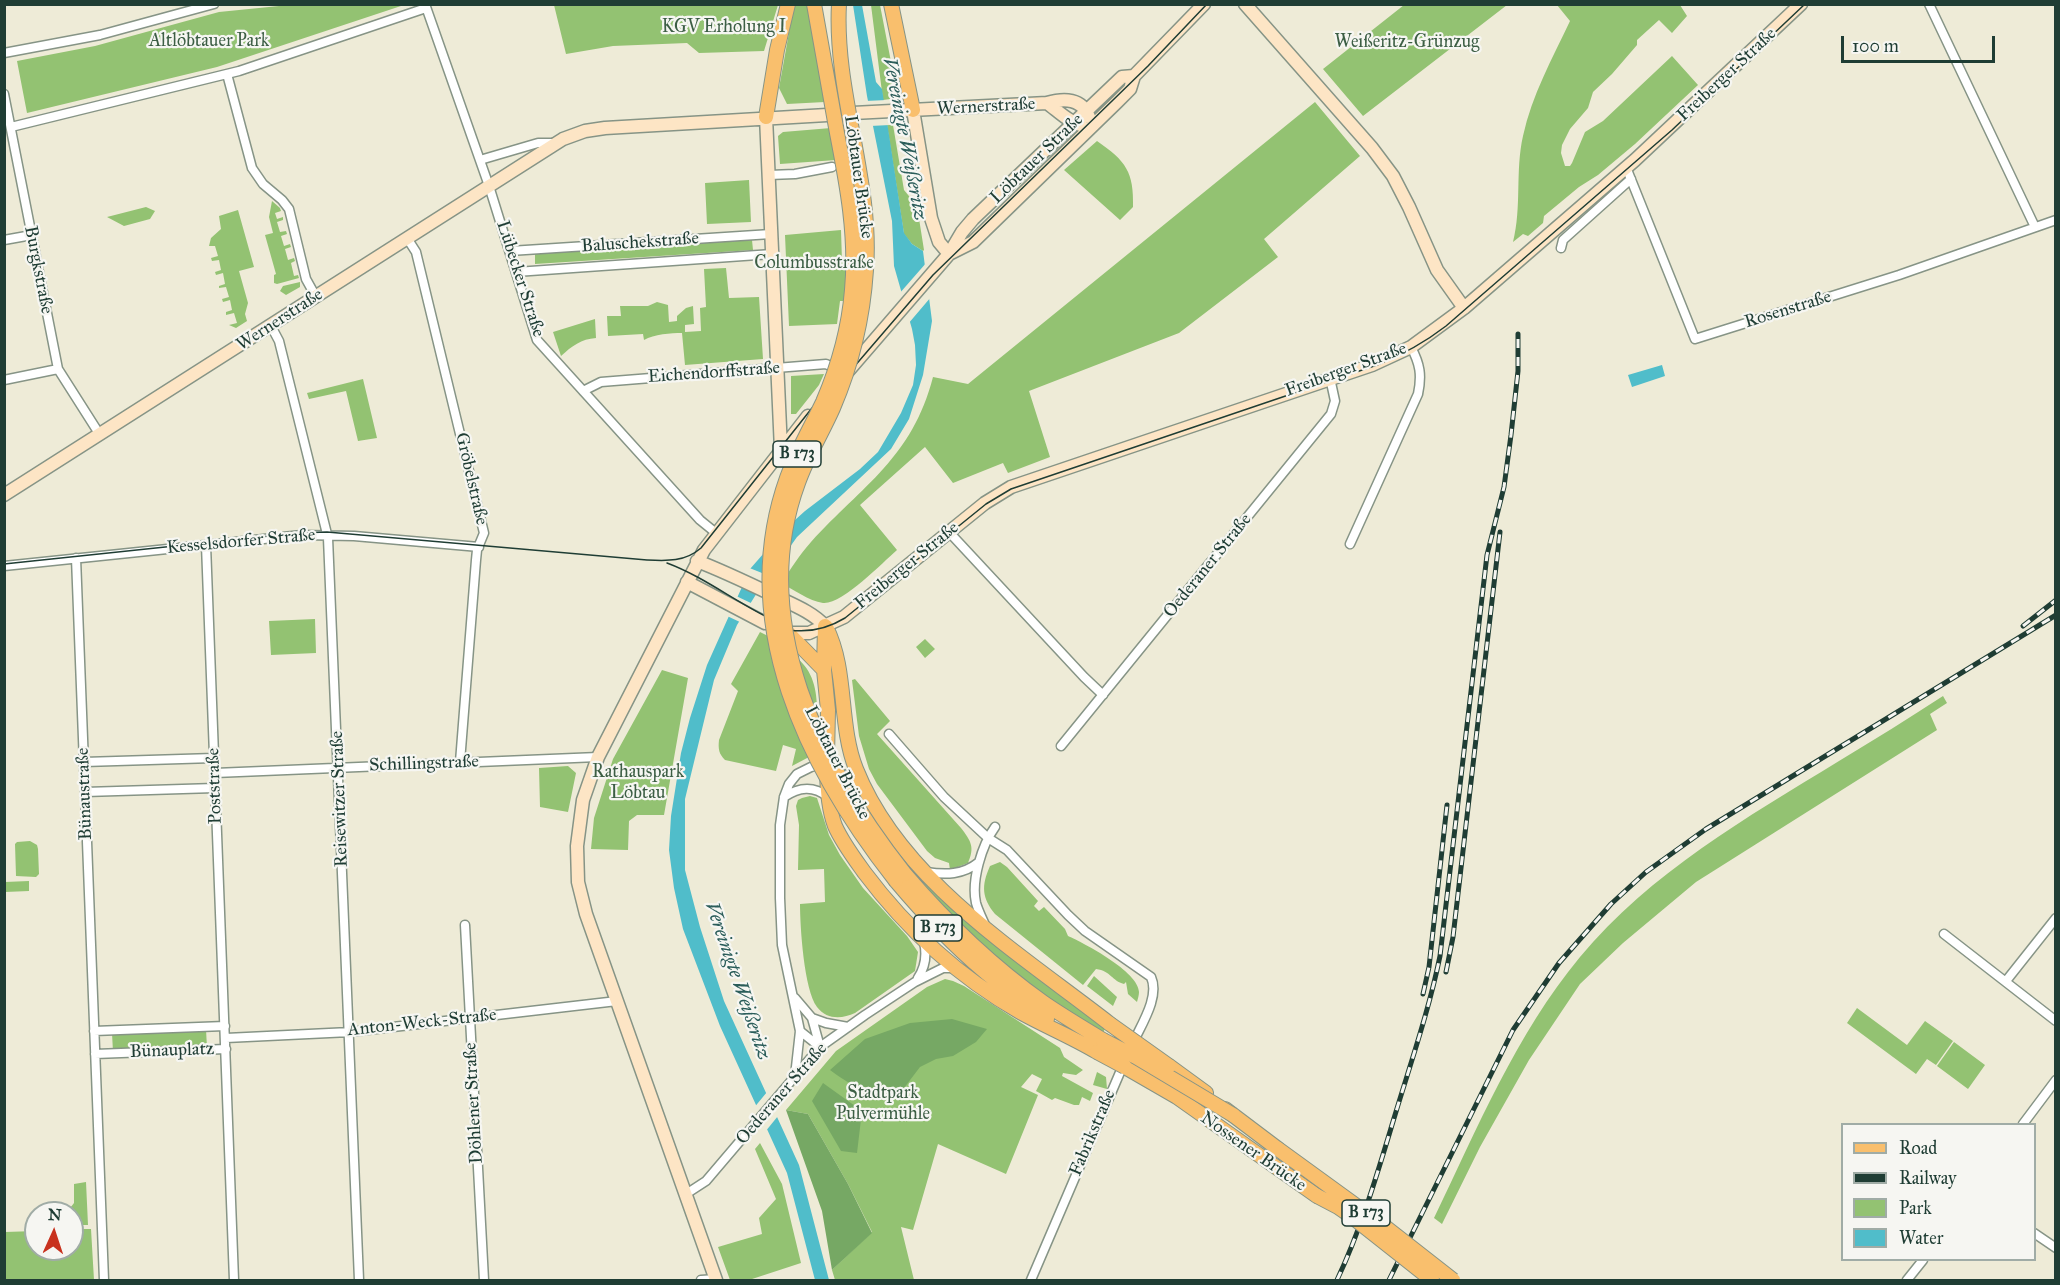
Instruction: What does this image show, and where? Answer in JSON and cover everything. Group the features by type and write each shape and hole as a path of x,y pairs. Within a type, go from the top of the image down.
{"main road":[{"path":"766,117 773,70 788,4"},
{"name":"Löbtauer Brücke","path":"814,4 848,189 853,241 852,290 837,365 823,401 794,459 780,502 770,558 774,640 782,670 807,738 848,814 901,878 936,926 958,948 1008,990 1067,1034"},
{"name":"Löbtauer Brücke","path":"839,4 842,74 866,211 867,248 864,292 848,370 806,462 791,507 782,560 783,615 787,643 800,690 825,749 901,878 991,962 1100,1046"},
{"path":"891,4 913,110"},
{"path":"825,626 824,670 828,710 828,790 835,824 856,861 897,912 956,968 1022,1013 1067,1034"},
{"path":"825,626 837,653 846,730 856,769 870,797 897,839 924,872 986,928 1233,1115"},
{"path":"789,632 824,670"},
{"name":"Nossener Brücke","path":"1067,1034 1136,1058 1233,1115 1453,1281"},
{"name":"Nossener Brücke","path":"1100,1046 1177,1097 1317,1196 1338,1207 1432,1281"}],"street":[{"path":"4,53 100,35 214,4"},
{"name":"Löbtauer Straße","path":"949,254 973,242 1093,126 1130,89 1134,76 1204,4"},
{"path":"1245,4 1372,148 1393,176 1437,270 1464,308"},
{"name":"Freiberger Straße","path":"789,632 809,633 844,617 985,503 1011,487 1372,365 1411,347 1464,308 1629,173 1801,4"},
{"path":"1929,4 2035,227"},
{"path":"11,127 227,74 278,59 425,6"},
{"name":"Lübecker Straße","path":"425,6 489,186 537,340 700,520 716,533"},
{"path":"227,74 252,168 263,184 289,209 306,279 316,297"},
{"name":"Löbtauer Straße","path":"845,374 949,254 973,219 1122,77 1134,76"},
{"name":"Burgkstraße","path":"5,98 58,369 100,435"},
{"name":"Wernerstraße","path":"853,113 1047,104 1056,101 1079,103 1087,111"},
{"name":"Wernerstraße","path":"1047,104 1061,112 1073,124"},
{"path":"913,110 931,218 939,242 949,254"},
{"path":"1073,124 1093,126 1087,111"},
{"name":"Wernerstraße","path":"4,495 555,143 573,134 605,128 827,114"},
{"path":"766,117 781,450"},
{"name":"Wernerstraße","path":"480,160 538,143 555,143"},
{"path":"769,175 795,174 832,167"},
{"path":"1561,248 1563,240 1629,173"},
{"name":"Rosenstraße","path":"1629,173 1695,339 1899,275 2055,220"},
{"name":"Baluschekstraße","path":"510,251 771,234"},
{"path":"4,240 32,235"},
{"name":"Gröbelstraße","path":"407,238 416,252 484,533 476,560 460,762"},
{"name":"Baluschekstraße","path":"516,272 772,254"},
{"name":"Reisewitzer Straße","path":"271,326 279,341 328,535 359,1281"},
{"path":"1350,544 1418,394 1421,379 1419,364 1411,347"},
{"name":"Eichendorffstraße","path":"583,391 601,382 826,364 845,374"},
{"path":"4,380 58,369"},
{"name":"Oederaner Straße","path":"1062,746 1331,414 1335,401 1329,378"},
{"path":"701,1281 716,1280 580,893 577,870 579,817 586,787 598,757 697,561 716,533 808,416"},
{"path":"949,532 1103,695"},
{"name":"Kesselsdorfer Straße","path":"4,566 297,536 328,535 478,547"},
{"name":"Poststraße","path":"206,545 225,1026"},
{"name":"Bünaustraße","path":"76,558 94,1031"},
{"path":"697,561 813,615 825,626"},
{"path":"687,582 765,622"},
{"path":"889,734 944,797 988,838"},
{"name":"Schillingstraße","path":"214,773 598,757"},
{"path":"84,762 214,758"},
{"path":"795,1076 800,1031 795,997 782,945 781,922 780,825 784,797 789,784 797,774 822,764 845,774 870,797"},
{"path":"784,797 796,789 806,788 823,793 828,790 835,777 845,774"},
{"path":"85,792 215,788"},
{"path":"986,928 976,903 975,891 979,862 988,838 996,827"},
{"name":"Fabrikstraße","path":"988,838 1007,850 1032,879 1086,931 1151,977 1154,985 1147,1012 1031,1281"},
{"path":"924,872 945,874 969,870 979,862"},
{"path":"2006,981 2055,918"},
{"name":"Döhlener Straße","path":"465,924 484,1281"},
{"path":"1944,934 2055,1021"},
{"path":"915,982 926,962 924,938"},
{"name":"Oederaner Straße","path":"686,1194 706,1181 753,1129 820,1047 915,982 943,968 956,968"},
{"path":"795,997 812,1018 820,1047"},
{"name":"Anton-Weck-Straße","path":"226,1038 350,1032 617,1001"},
{"path":"812,1018 848,1027"},
{"name":"Bünauplatz","path":"94,1031 225,1026 226,1038 226,1049 95,1054"},
{"path":"94,1031 104,1281"},
{"path":"800,1031 820,1047"},
{"path":"226,1049 234,1281"},
{"path":"2024,1123 2055,1080"},
{"path":"2036,1234 2055,1248"},
{"path":"1907,1281 1922,1261"}],"green space":[{"name":"KGV Erholung I","path":"554,4 778,5 764,51 699,53 687,43 613,46 566,54"},
{"name":"Altlöbtauer Park","path":"289,5 404,5 217,67 27,113 17,61 95,46 219,12"},
{"path":"794,5 808,5 825,102 787,104 779,88"},
{"path":"871,5 880,5 898,98 883,100"},
{"name":"Weißeritz-Grünzug","path":"1404,5 1507,5 1363,116 1323,69"},
{"path":"1557,5 1680,5 1687,16 1672,33 1659,20 1637,40 1637,45 1593,92 1588,108 1570,129 1562,145 1561,153 1565,166 1570,166 1572,163 1585,132 1603,121 1672,56 1698,85 1635,144 1544,216 1543,223 1528,236 1523,234 1513,242 1523,136 1543,77 1570,21"},
{"path":"1315,102 1360,156 1264,239 1278,257 1179,333 1029,391 1050,457 1008,473 1003,463 953,483 925,447 860,505 897,550 851,591 831,602 823,603 781,583 811,542 899,450 924,405 933,377 968,384"},
{"path":"887,125 893,125 904,190 917,206 923,251 912,244 904,234"},
{"path":"831,128 836,160 780,164 778,136 783,132"},
{"path":"1097,141 1121,161 1130,176 1133,207 1120,220 1064,170"},
{"path":"749,180 751,222 707,224 705,183"},
{"path":"272,201 280,208 281,211 275,213 277,219 283,217 283,220 277,222 280,232 286,231 287,234 281,236 284,246 290,244 291,247 285,249 288,260 294,258 295,261 291,263 294,276 298,275 299,278 277,284 274,283 276,274 265,235 273,233 269,217"},
{"path":"146,207 155,211 150,219 124,226 107,217"},
{"path":"238,210 254,267 239,271 248,303 245,314 247,321 236,328 229,325 237,323 234,313 226,315 226,312 232,310 230,300 223,302 222,299 229,297 226,287 219,288 225,284 223,273 216,275 215,272 221,270 219,260 212,261 211,258 218,256 215,246 209,246 211,238 221,229 219,216"},
{"name":"Columbusstraße","path":"841,230 842,262 872,260 867,301 840,301 837,324 789,326 785,235"},
{"path":"752,240 753,250 535,264 535,254"},
{"path":"726,268 729,298 759,297 763,359 685,365 682,333 658,335 644,340 643,334 608,336 607,316 621,316 620,306 648,306 657,302 668,305 669,322 677,321 677,316 686,308 693,306 694,324 685,325 685,332 701,331 700,308 706,307 704,269"},
{"path":"300,282 300,287 286,295 280,291 283,286"},
{"path":"595,319 596,338 577,344 561,356 553,332"},
{"path":"824,374 819,385 796,414 791,414 791,376"},
{"path":"363,379 377,438 358,441 346,391 309,399 307,393"},
{"path":"315,619 316,653 271,655 269,621"},
{"path":"760,632 768,636 780,686 809,757 792,766 796,749 783,745 776,771 725,760 719,749 719,740 738,691 731,684"},
{"path":"925,639 935,649 925,658 916,647"},
{"path":"797,658 807,669 813,681 817,710 815,710 802,678"},
{"name":"Rathauspark Löbtau","path":"662,670 688,678 664,815 637,815 629,821 628,850 591,849 594,818 613,759"},
{"path":"855,679 890,721 877,734 967,837 971,844 968,863 950,870 949,863 935,858 927,851 877,784 869,769 859,736 852,680"},
{"path":"1943,696 1947,703 1930,714 1937,730 1696,882 1623,943 1580,984 1529,1060 1480,1147 1442,1224 1434,1218 1499,1083 1536,1018 1580,957 1608,927 1637,899 1701,848"},
{"path":"568,766 576,773 568,812 540,807 539,768"},
{"path":"810,796 817,798 829,835 840,855 863,888 907,936 918,952 915,971 855,1013 845,1016 830,1016 817,1007 806,973 800,904 825,902 824,869 798,870 799,825 796,806 798,800"},
{"path":"30,841 37,845 39,874 36,877 16,876 15,844"},
{"path":"1000,862 1038,901 1034,906 1039,911 1044,907 1065,929 1068,936 1110,959 1130,976 1137,984 1139,992 1137,1002 1128,994 1126,982 1120,983 1101,970 1096,969 1083,985 995,914 987,903 984,886 990,866"},
{"path":"910,865 1107,1027 1102,1033 1049,999 999,960 953,916 911,869"},
{"path":"29,881 29,891 5,892 5,882"},
{"path":"1094,976 1117,997 1113,1006 1087,986"},
{"name":"Stadtpark Pulvermühle","path":"945,979 964,986 1060,1048 1064,1057 1083,1070 1076,1075 1063,1073 1062,1076 1093,1093 1090,1101 1082,1097 1079,1105 1055,1098 1052,1100 1036,1091 1042,1079 1032,1074 1021,1087 1038,1095 1006,1174 938,1144 913,1230 901,1227 914,1280 835,1280 832,1270 872,1232 808,1114 786,1110 836,1051 927,987"},
{"path":"1857,1008 1907,1045 1925,1021 1953,1041 1936,1065 1927,1059 1916,1074 1847,1023"},
{"path":"952,1019 987,1029 976,1042 953,1056 936,1059 920,1067 904,1088 882,1090 865,1088 849,1083 830,1070 865,1039 910,1023"},
{"path":"206,1029 207,1048 113,1052 112,1033"},
{"path":"1954,1042 1985,1065 1968,1089 1937,1066"},
{"path":"1097,1072 1106,1077 1107,1089 1093,1085"},
{"path":"823,1083 862,1111 857,1153 841,1151 812,1101"},
{"path":"786,1110 808,1114 848,1184 872,1233 832,1270 822,1211"},
{"path":"760,1143 782,1184 801,1263 749,1280 730,1280 718,1247 762,1234 759,1218 776,1199 755,1149"},
{"path":"86,1182 88,1225 84,1225 84,1201 74,1201 74,1184"},
{"path":"84,1229 91,1229 94,1280 5,1280 5,1232 24,1231 24,1261 84,1261"}],"water":[{"path":"853,5 862,5 876,82 882,89 904,233 912,244 923,251 932,321 923,375 909,419 891,449 797,537 737,625 714,680 685,799 685,870 700,927 724,1001 799,1165 829,1280 815,1280 787,1173 720,1026 683,929 669,850 671,816 681,753 690,718 707,665 750,569 785,529 878,452 901,413 913,385 916,365 915,345 894,266 892,221 867,96"},
{"path":"1662,365 1665,376 1632,387 1628,375"}],"pier":[{"path":"887,100 890,125 870,126 865,101"},
{"path":"927,262 931,297 908,324 899,294"},
{"path":"783,527 792,530 788,554 760,594 740,584 747,567 762,573 763,549"},
{"path":"734,595 753,604 742,623 725,615"},
{"path":"767,1092 778,1116 765,1132 753,1109"}],"tram line":[{"path":"853,368 933,275 1148,66 1207,4"},
{"path":"789,630 818,629 845,618 986,504 1011,489 1377,365 1421,343 1446,326 1672,130 1805,4"},
{"path":"4,564 298,533 327,532 647,560 676,560 689,556 701,548 812,408"},
{"path":"667,563 767,617"}],"railway":[{"path":"1337,1280 1376,1178 1425,1016 1440,956 1487,555 1504,487 1511,435 1518,371 1518,334"},
{"path":"1446,972 1453,937 1500,532"},
{"path":"2023,626 2056,600"},
{"path":"1389,1280 1513,1030 1559,963 1611,904 1646,872 1706,829 2056,615"},
{"path":"1423,994 1429,967 1447,805"}],"water label":[{"name":"Vereinigte Weißeritz","path":"904,139"},
{"name":"Vereinigte Weißeritz","path":"737,981"}]}
